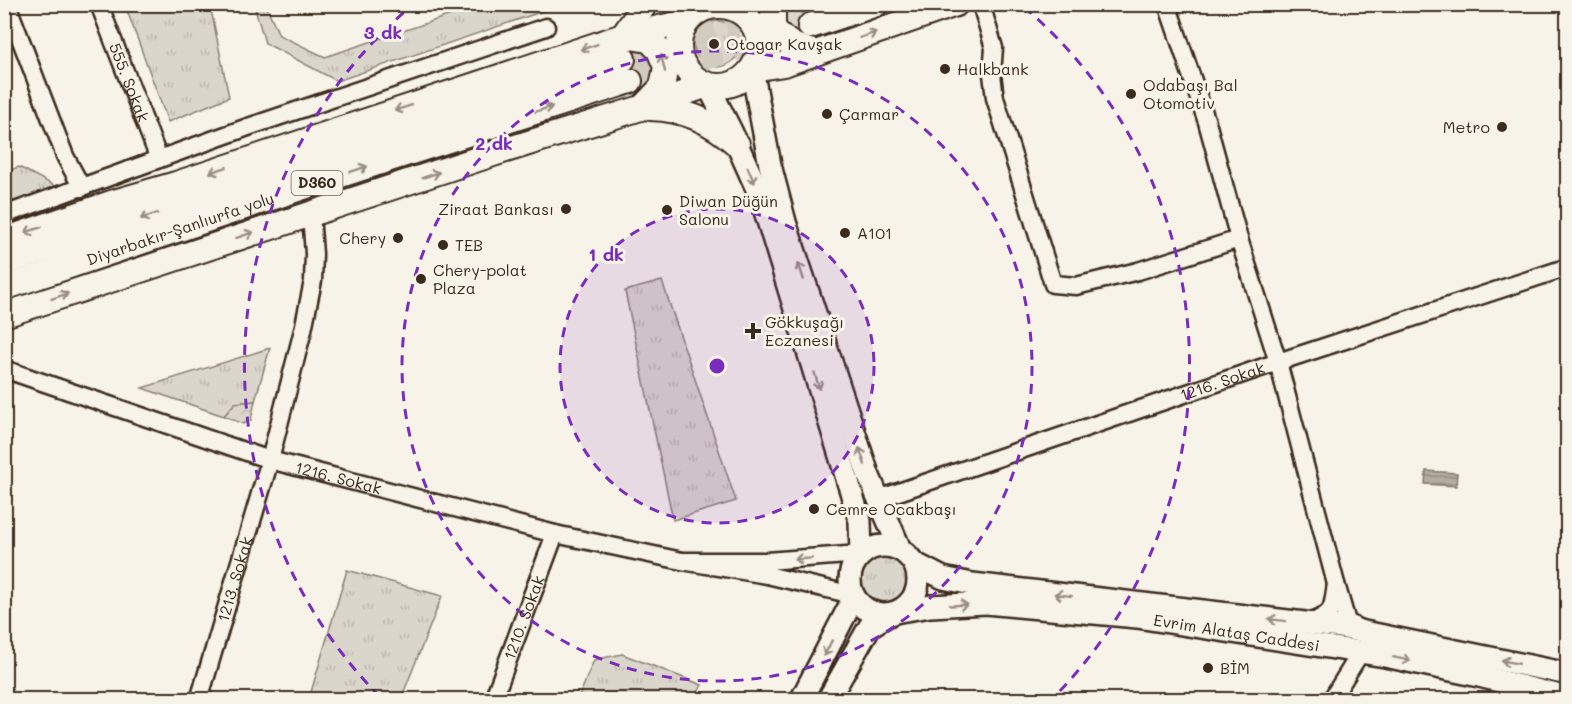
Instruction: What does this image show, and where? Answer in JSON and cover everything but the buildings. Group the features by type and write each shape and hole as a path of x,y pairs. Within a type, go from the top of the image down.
{"highway":[{"path":"625,59 645,4"},
{"path":"773,4 773,28 785,41 795,47 816,53"},
{"path":"810,26 876,4"},
{"path":"752,69 784,64 956,4"},
{"path":"4,240 111,203 176,184 625,59 684,13 694,13 717,5 730,5 741,11 757,32 759,51 752,69 744,78 733,84 720,86 708,85 696,80 680,59 678,46 684,13"},
{"path":"625,59 649,40 659,50 666,67 662,87 641,108"},
{"name":"Diyarbakır-Şanlıurfa yolu","path":"4,263 625,59"},
{"name":"Diyarbakır-Şanlıurfa yolu","path":"4,288 304,187 625,59"},
{"path":"4,315 708,85"},
{"path":"641,108 671,109 696,117 720,129 737,144"}],"main road":[{"path":"752,69 770,165 785,222 827,354 868,474 918,572 919,583 916,594 909,604 870,626 828,699"},
{"path":"708,85 761,198 860,521 861,554"},
{"path":"895,612 879,614 868,611 853,595 850,574 854,563 870,548 880,546 908,556"},
{"name":"Evrim Alataş Caddesi","path":"908,556 943,578 972,584 1311,623 1364,642 1479,676 1568,698"},
{"path":"801,699 853,595"},
{"name":"Evrim Alataş Caddesi","path":"895,612 931,606 986,603 1364,642 1568,674"}],"street":[{"path":"8,4 65,156 82,188"},
{"name":"555. Sokak","path":"99,4 159,159"},
{"path":"981,4 994,48 992,74 996,98 1053,284 1076,286 1138,271 1239,239"},
{"path":"1167,4 1207,122 1239,239 1278,362 1347,622 1364,642 1331,699"},
{"path":"4,215 159,159 546,27"},
{"name":"1213. Sokak","path":"199,699 270,460 303,330 313,281 314,254 311,214"},
{"name":"1216. Sokak","path":"879,499 1278,362 1568,267"},
{"name":"1216. Sokak","path":"4,369 270,460 555,534 682,561"},
{"name":"1210. Sokak","path":"493,699 555,534"},
{"path":"682,561 766,561 861,554"},
{"path":"682,561 767,575 853,595"},
{"path":"1311,623 1328,615 1336,584"}],"green space":[{"path":"125,5 210,5 229,97 168,122"},
{"path":"254,5 266,5 279,35 325,57 481,5 561,5 337,81 265,43"},
{"path":"784,5 799,5 811,38 792,33 785,19"},
{"path":"717,21 726,22 733,28 739,35 739,53 733,60 726,66 717,67 708,66 701,60 695,53 694,44 695,35 701,28 708,22"},
{"path":"625,49 645,54 651,63 654,83 641,95"},
{"path":"19,167 57,187 5,205 4,172"},
{"path":"662,281 736,501 673,520 625,291"},
{"path":"270,348 255,401 235,403 224,416 142,388"},
{"path":"255,401 251,420 243,424 224,416 235,403"},
{"path":"877,553 889,553 899,557 907,565 911,581 907,597 899,605 889,609 877,609 867,605 859,597 855,587 855,575 859,565 867,557"},
{"path":"347,570 442,596 401,699 309,699"},
{"path":"622,654 702,685 694,699 578,699 594,660"}],"shaded area":[{"path":"1426,471 1457,473 1456,486 1425,484"}],"tunnel":[{"path":"623,59 791,4"},
{"path":"630,81 810,26"}],"place":[{"name":"Otogar Kavşak","path":"714,44"},
{"name":"Halkbank","path":"945,69"},
{"name":"Odabaşı Bal Otomotiv","path":"1131,94"},
{"name":"Çarmar","path":"827,114"},
{"name":"Metro","path":"1502,127"},
{"name":"Ziraat Bankası","path":"566,209"},
{"name":"Diwan Düğün Salonu","path":"667,210"},
{"name":"A101","path":"845,233"},
{"name":"Chery","path":"398,238"},
{"name":"TEB","path":"443,245"},
{"name":"Chery-polat Plaza","path":"421,279"},
{"name":"Gökkuşağı Eczanesi","path":"753,331"},
{"name":"Cemre Ocakbaşı","path":"814,509"},
{"name":"BİM","path":"1208,668"}]}
